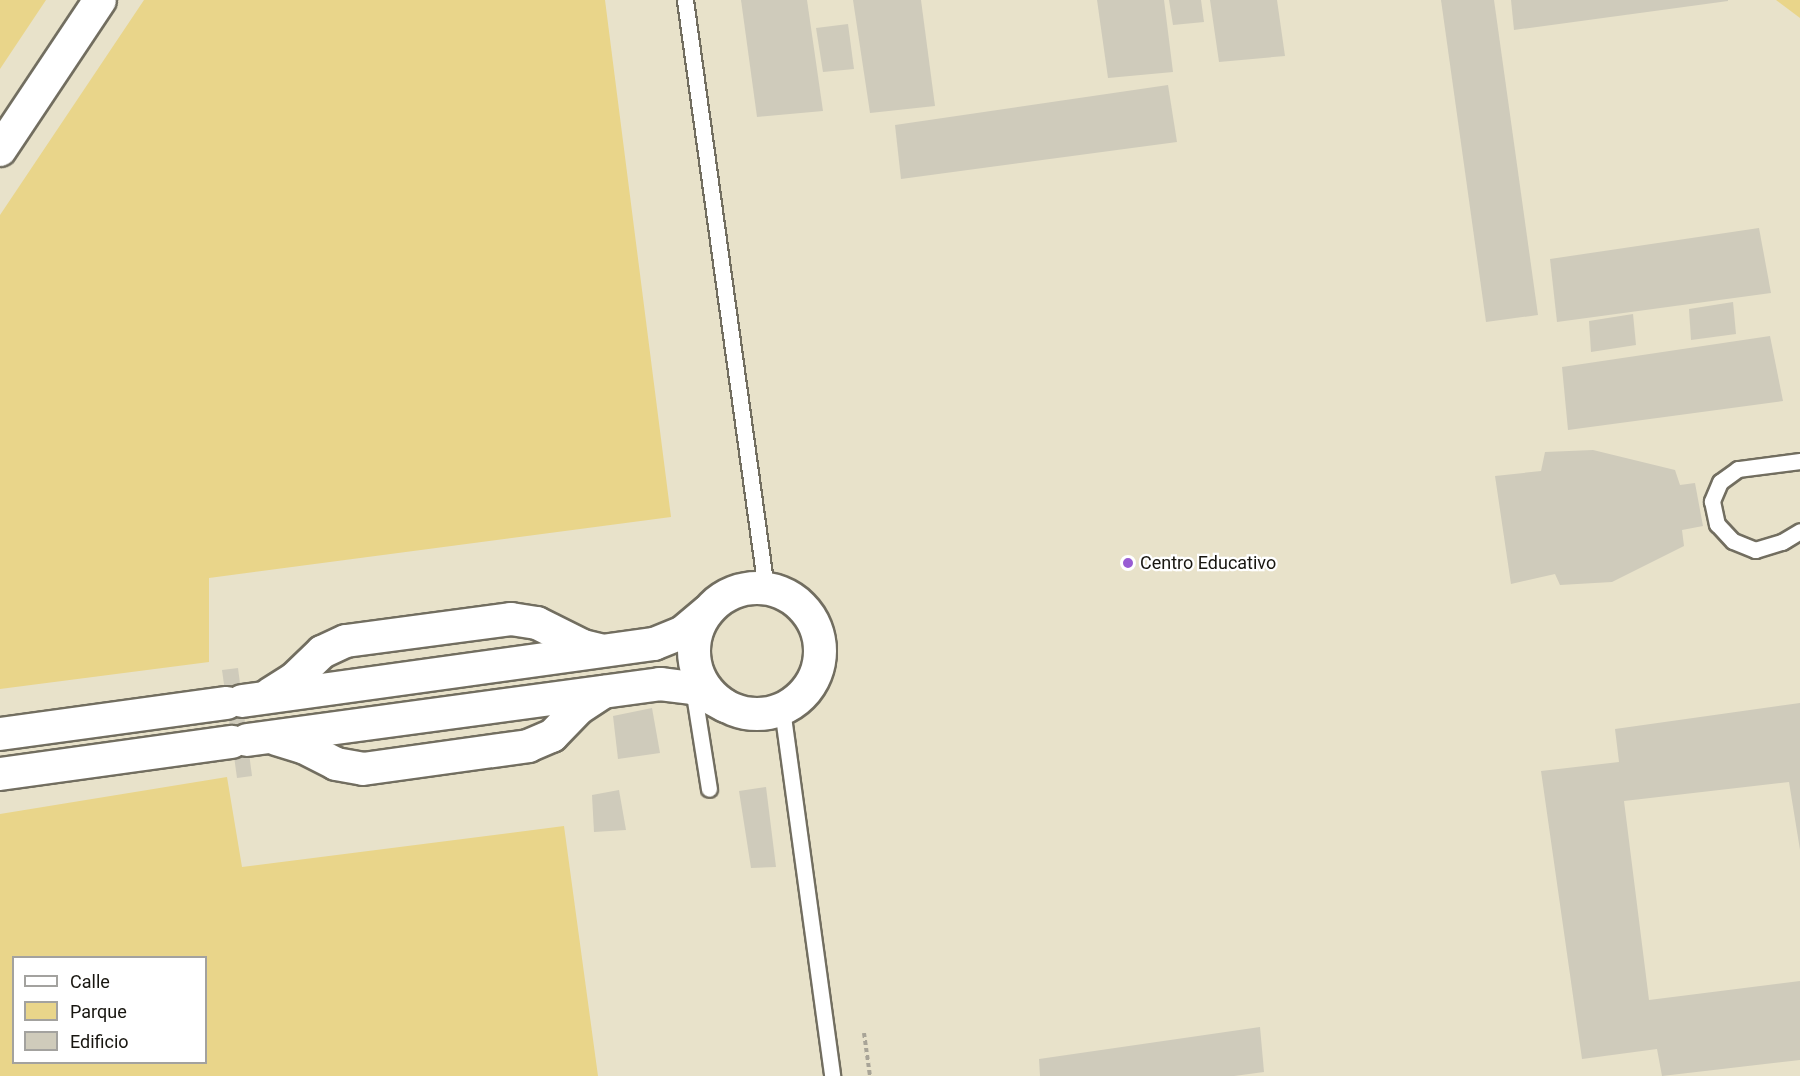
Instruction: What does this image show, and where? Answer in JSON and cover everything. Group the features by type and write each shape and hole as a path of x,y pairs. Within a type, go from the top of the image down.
{"street":[{"path":"0,150 100,0"},
{"path":"0,734 610,650 669,639 724,598 744,589 766,589 787,595 804,609 815,626 820,645 811,683 799,698 782,709 763,715 725,706 693,688 660,684 0,774"},
{"path":"707,612 697,632 694,654 698,675 710,694 725,706"},
{"path":"243,700 294,679 322,652 346,641 511,619 537,623 583,646 610,650"},
{"path":"249,740 303,747 336,764 363,769 540,742 562,728 589,699 616,690"}],"lane":[{"path":"686,0 766,589"},
{"path":"1800,461 1738,469 1720,482 1713,501 1717,525 1733,541 1755,550 1782,542 1800,531"},
{"path":"693,688 709,789"},
{"path":"782,709 832,1076"}],"path":[{"path":"864,1033 870,1076"}],"shaded area":[{"name":"Centro Educativo","path":"0,0 1800,0 1800,1076 0,1076"}],"green space":[{"path":"0,0 46,0 0,69"},
{"path":"144,0 605,0 671,517 209,578 209,662 0,689 0,215"},
{"path":"1776,0 1800,0 1800,18"},
{"path":"227,777 242,867 564,826 598,1076 0,1076 0,814"}],"building":[{"path":"741,0 807,0 823,111 757,117"},
{"path":"853,0 921,0 935,106 870,113"},
{"path":"1097,0 1164,0 1173,72 1108,78"},
{"path":"1169,0 1201,0 1204,22 1173,25"},
{"path":"1210,0 1277,0 1285,56 1219,62"},
{"path":"1441,0 1494,0 1538,315 1486,322"},
{"path":"1511,0 1728,0 1728,1 1514,30"},
{"path":"848,24 854,69 823,72 816,28"},
{"path":"1168,85 1177,142 901,179 895,125"},
{"path":"1759,228 1771,293 1557,322 1550,259"},
{"path":"1733,302 1736,334 1691,340 1689,309"},
{"path":"1633,314 1636,345 1591,352 1589,321"},
{"path":"1770,336 1783,401 1568,430 1562,367"},
{"path":"1593,450 1675,470 1680,485 1695,483 1703,526 1682,530 1684,546 1612,582 1560,585 1555,574 1511,584 1495,476 1541,471 1545,452"},
{"path":"238,668 252,776 237,778 222,670"},
{"path":"1800,703 1800,850 1789,782 1624,801 1649,1000 1800,981 1800,1060 1662,1076 1657,1049 1582,1059 1541,771 1619,762 1615,729"},
{"path":"652,708 660,753 618,759 613,716"},
{"path":"766,787 776,867 751,868 739,791"},
{"path":"619,790 626,830 594,832 592,795"},
{"path":"1260,1027 1264,1072 1234,1076 1040,1076 1039,1059"}],"place":[{"name":"Centro Educativo","path":"1128,563"}]}
